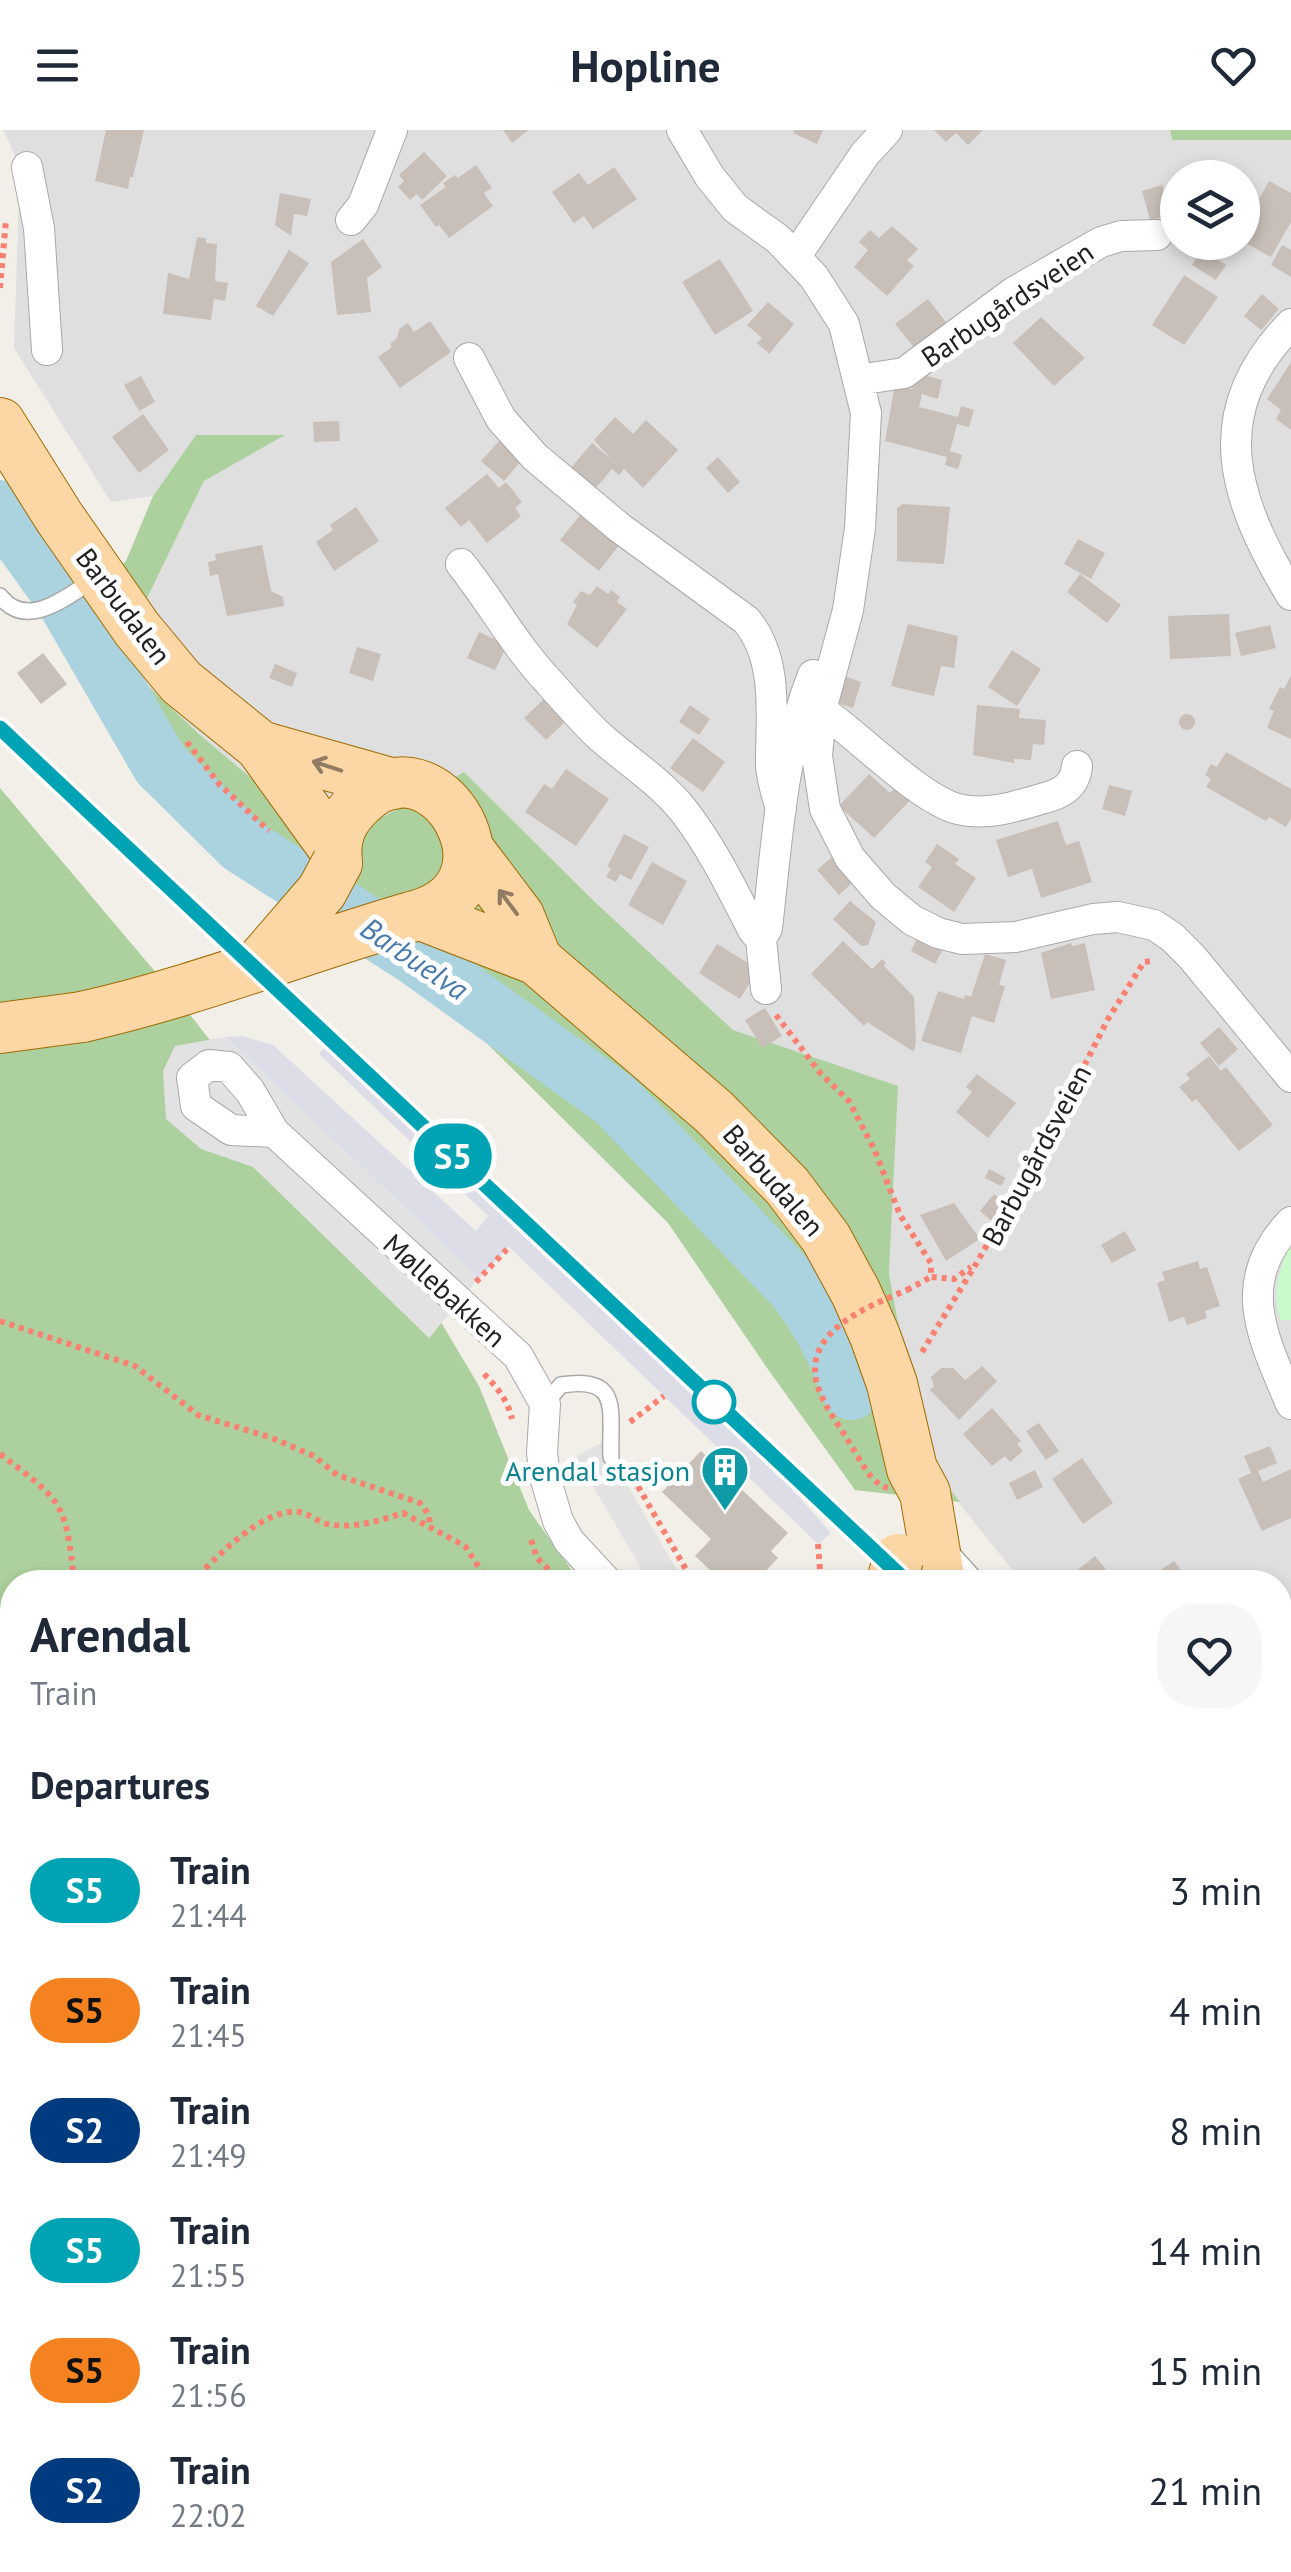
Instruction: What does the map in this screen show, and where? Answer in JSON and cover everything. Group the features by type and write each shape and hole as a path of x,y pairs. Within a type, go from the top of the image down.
{"main road":[{"name":"Barbudalen","path":"0,396 7,433 89,583 137,629 181,682 260,746 336,856"},
{"name":"Barbudalen","path":"260,746 394,784"},
{"path":"0,1028 82,1017 148,1002 416,916 444,903 459,886 467,868 466,829 455,810 430,790 394,784 368,794 346,816 322,892 259,964"},
{"name":"Barbudalen","path":"469,850 519,916 536,960"},
{"path":"336,856 349,891 370,909 389,916 416,916"},
{"name":"Barbudalen","path":"416,916 536,960 634,1040 750,1145 787,1186 826,1238 875,1336 892,1384 902,1488 927,1570"},
{"name":"Barbudalen","path":"900,1478 925,1493 930,1521 929,1570"}],"street":[{"path":"352,220 363,206 392,130"},
{"path":"682,130 710,177 735,208 778,239 814,277 844,324 866,413 860,528 848,610 821,710 818,782 836,836 850,858 882,896 912,920 938,933 986,940 1118,916 1154,926 1192,957 1291,1078"},
{"path":"794,257 865,154 887,130"},
{"path":"27,167 39,228 46,350"},
{"name":"Barbugårdsveien","path":"858,380 904,373 1014,292 1101,242 1121,236 1157,235"},
{"path":"1291,324 1262,358 1240,405 1236,440 1245,507 1261,545 1291,595"},
{"path":"469,358 500,419 535,456 620,528 746,620 756,632 768,668 773,734 770,767 780,809"},
{"path":"461,564 492,602 519,648 547,680 596,733 681,808 717,860 761,939"},
{"path":"766,989 761,939 766,928 794,730 820,656 840,637"},
{"path":"821,710 933,798 960,810 1003,810 1056,795 1071,785 1077,766"},
{"name":"Møllebakken","path":"274,1132 518,1356 545,1404"},
{"path":"1291,1222 1267,1254 1256,1294 1263,1334 1291,1404"},
{"path":"545,1404 542,1453 558,1521 568,1541 596,1570"}],"lane":[{"path":"0,596 6,605 38,612 89,583"},
{"path":"545,1404 561,1386 583,1382 601,1388 613,1404 610,1456"}],"path":[{"name":"Barbugårdsveien","path":"900,1478 880,1486 819,1392 815,1371 822,1342 832,1330 931,1276 954,1279 976,1264 1108,1019 1144,962 1157,960"},
{"path":"766,989 782,1026 849,1101 900,1215 931,1264 931,1276"},
{"path":"479,1278 509,1247"},
{"path":"956,1296 976,1264"},
{"path":"0,1321 135,1366 198,1415 272,1438 314,1456 337,1476 420,1503 429,1515 430,1527"},
{"path":"610,1438 686,1570"},
{"path":"0,1454 51,1494 63,1512 72,1570"},
{"path":"204,1570 235,1540 270,1518 298,1512 327,1524 366,1525 403,1512 465,1546 481,1570"},
{"path":"818,1544 820,1570"}],"shaded area":[{"path":"3,130 1170,130 1172,140 1291,140 1291,1570 1012,1570 922,1457 889,1273 897,1086 733,1030 596,903 464,772 361,829 262,787 118,658 204,481 282,436 196,435 153,496 111,502 14,348 20,166"},
{"path":"242,1036 273,1045 476,1231 488,1216 319,1054 326,1046 793,1490 831,1533 818,1544 509,1247 479,1278 225,1037"},
{"path":"225,1037 479,1278 429,1338 253,1167 201,1149 166,1119 163,1071 175,1046"},
{"path":"602,1442 677,1570 642,1570 576,1457"}],"green space":[{"path":"1170,130 1291,130 1291,140 1172,140"},
{"path":"196,435 285,435 204,481 118,658 262,787 361,829 464,772 596,903 733,1030 898,1086 889,1273 922,1456 960,1502 855,1490 668,1223 408,965 248,867 126,735 61,623 126,561 153,496"},
{"path":"0,788 174,994 287,1139 410,1270 479,1386 529,1510 572,1570 0,1570"},
{"path":"1291,1242 1291,1320 1281,1320 1278,1281"}],"building":[{"path":"106,130 144,130 128,189 95,181"},
{"path":"503,130 529,130 512,143"},
{"path":"823,130 817,144 793,133"},
{"path":"934,130 983,130 968,145 956,133 946,142"},
{"path":"424,152 447,176 422,200 417,194 410,200 398,187 404,181 399,175"},
{"path":"476,165 492,188 484,193 493,206 449,238 420,205 446,187 443,183"},
{"path":"614,167 637,199 593,229 584,216 574,223 552,192 579,173 588,185"},
{"path":"1269,181 1291,193 1291,222 1271,257 1260,251 1260,197"},
{"path":"1160,186 1160,218 1150,220 1142,191"},
{"path":"280,193 311,199 307,216 294,214 291,236 275,225"},
{"path":"892,226 918,249 907,260 914,266 887,296 854,267 868,250 859,242 870,230 879,238"},
{"path":"197,237 217,244 215,281 228,283 225,301 214,299 211,320 163,314 168,273 189,279"},
{"path":"363,239 382,267 367,278 371,312 337,315 331,262"},
{"path":"1282,245 1291,250 1291,277 1271,265"},
{"path":"289,250 309,263 273,316 256,306"},
{"path":"720,259 753,311 715,335 682,282"},
{"path":"1195,260 1218,260 1226,265 1216,280 1192,265"},
{"path":"1184,275 1218,297 1184,345 1152,325"},
{"path":"1262,294 1279,309 1261,330 1244,316"},
{"path":"928,299 949,326 917,351 895,324"},
{"path":"768,302 794,324 769,354 757,343 762,338 747,325"},
{"path":"1041,317 1085,358 1054,386 1013,343"},
{"path":"430,321 451,352 400,388 378,357 392,347 399,329 408,323 414,332"},
{"path":"1291,362 1291,430 1276,419 1281,410 1267,399"},
{"path":"916,373 942,380 938,399 922,394 919,407 958,417 961,406 974,410 969,427 957,424 950,451 962,455 958,469 945,465 947,457 885,441 895,384 912,389"},
{"path":"141,376 155,402 139,411 124,385"},
{"path":"143,414 169,450 139,473 112,437"},
{"path":"615,417 633,434 646,420 678,450 643,488 624,469 619,475 612,469 594,490 570,469 592,443 611,459 594,440"},
{"path":"339,421 340,441 314,442 313,422"},
{"path":"500,440 522,460 504,481 481,461"},
{"path":"718,457 740,482 728,493 706,468"},
{"path":"487,474 499,488 506,482 522,502 515,508 521,516 487,543 469,520 461,527 445,508"},
{"path":"903,504 950,507 944,564 897,561 897,508"},
{"path":"356,507 379,541 334,571 316,542 333,530 330,525"},
{"path":"581,514 620,544 599,571 560,540"},
{"path":"1078,539 1105,553 1091,579 1064,564"},
{"path":"262,545 271,591 283,597 284,606 227,616 218,574 210,576 208,562 216,560 215,554"},
{"path":"1080,574 1121,605 1107,623 1067,592"},
{"path":"597,586 608,594 611,590 620,597 617,602 627,609 597,648 567,624 577,605 573,602 581,591 590,595"},
{"path":"1229,614 1231,656 1170,659 1168,616"},
{"path":"908,624 958,636 954,668 941,666 934,696 891,686"},
{"path":"1270,625 1276,648 1241,656 1235,633"},
{"path":"479,632 507,645 495,670 467,658"},
{"path":"357,647 381,654 373,681 349,673"},
{"path":"1012,650 1041,669 1017,706 988,687"},
{"path":"43,653 67,684 41,704 17,673"},
{"path":"275,664 297,673 292,687 269,678"},
{"path":"845,676 861,682 853,708 837,703"},
{"path":"1291,676 1291,739 1267,728 1274,711 1269,709 1280,687 1284,689"},
{"path":"547,696 569,718 546,740 524,718"},
{"path":"690,705 710,719 699,735 679,722"},
{"path":"977,705 1020,709 1019,718 1046,720 1044,745 1033,744 1031,760 1014,759 1014,763 973,755"},
{"path":"1187,714 1195,722 1187,730 1179,722"},
{"path":"693,738 725,762 703,792 670,768"},
{"path":"1226,752 1291,789 1291,818 1286,827 1269,817 1266,821 1206,787 1211,779 1205,775 1211,764 1217,767"},
{"path":"566,769 609,799 576,846 525,812 544,784 552,789"},
{"path":"869,774 890,793 900,783 914,796 874,838 839,806"},
{"path":"1109,785 1132,791 1125,816 1102,809"},
{"path":"1058,821 1066,845 1079,841 1092,882 1041,898 1032,869 1008,877 996,840"},
{"path":"624,834 649,847 631,880 620,874 616,882 606,877 611,868 607,867"},
{"path":"937,844 959,859 955,864 976,878 954,912 918,887 932,867 925,862"},
{"path":"832,857 854,881 839,895 817,870"},
{"path":"652,862 687,881 663,925 628,905"},
{"path":"850,901 876,922 868,945 861,946 833,919"},
{"path":"917,938 942,951 935,964 911,951"},
{"path":"843,941 872,969 882,959 914,997 914,1052 867,1022 864,1026 811,974"},
{"path":"1071,943 1085,943 1095,990 1051,999 1041,953"},
{"path":"717,944 758,969 740,999 699,973"},
{"path":"985,954 1006,960 999,985 1005,986 994,1023 972,1016 961,1053 921,1041 938,991 964,999 965,995 971,997"},
{"path":"765,1008 782,1036 762,1048 745,1020"},
{"path":"1219,1027 1238,1049 1219,1066 1200,1043"},
{"path":"1209,1056 1221,1071 1226,1067 1273,1125 1239,1151 1196,1099 1192,1102 1179,1087 1190,1079 1186,1074"},
{"path":"977,1074 1016,1103 988,1138 956,1112 972,1092 966,1087"},
{"path":"989,1169 1006,1178 1001,1186 985,1178"},
{"path":"994,1194 1006,1203 994,1223 980,1211"},
{"path":"954,1203 980,1239 946,1261 920,1215"},
{"path":"1125,1231 1136,1250 1112,1263 1101,1245"},
{"path":"1198,1261 1200,1269 1207,1267 1220,1306 1205,1311 1207,1318 1187,1325 1184,1317 1169,1322 1157,1283 1165,1280 1162,1272"},
{"path":"982,1366 997,1381 959,1420 930,1390 934,1386 931,1377 941,1368 953,1368 965,1380"},
{"path":"992,1408 1021,1441 1017,1444 1023,1451 1010,1462 1005,1456 992,1466 963,1434"},
{"path":"1039,1423 1059,1451 1046,1460 1026,1431"},
{"path":"1270,1446 1277,1463 1258,1471 1263,1482 1291,1469 1291,1518 1262,1531 1238,1479 1251,1473 1244,1456"},
{"name":"Arendal stasjon","path":"701,1451 788,1533 771,1551 778,1558 767,1570 710,1570 695,1556 711,1539 662,1492"},
{"path":"1082,1458 1113,1503 1083,1524 1052,1479"},
{"path":"1035,1470 1043,1487 1017,1500 1009,1483"},
{"path":"1095,1556 1106,1570 1078,1570"},
{"path":"1174,1561 1181,1570 1161,1570"}],"waterway":[{"name":"Barbuelva","path":"0,509 64,598 160,764 242,845 415,956 615,1100 793,1285 826,1335 851,1391"}],"railway":[{"path":"0,728 895,1570"}],"train":[{"name":"S5","path":"0,728 894,1570"}],"place":[{"name":"Arendal stasjon","path":"725,1512"}]}
